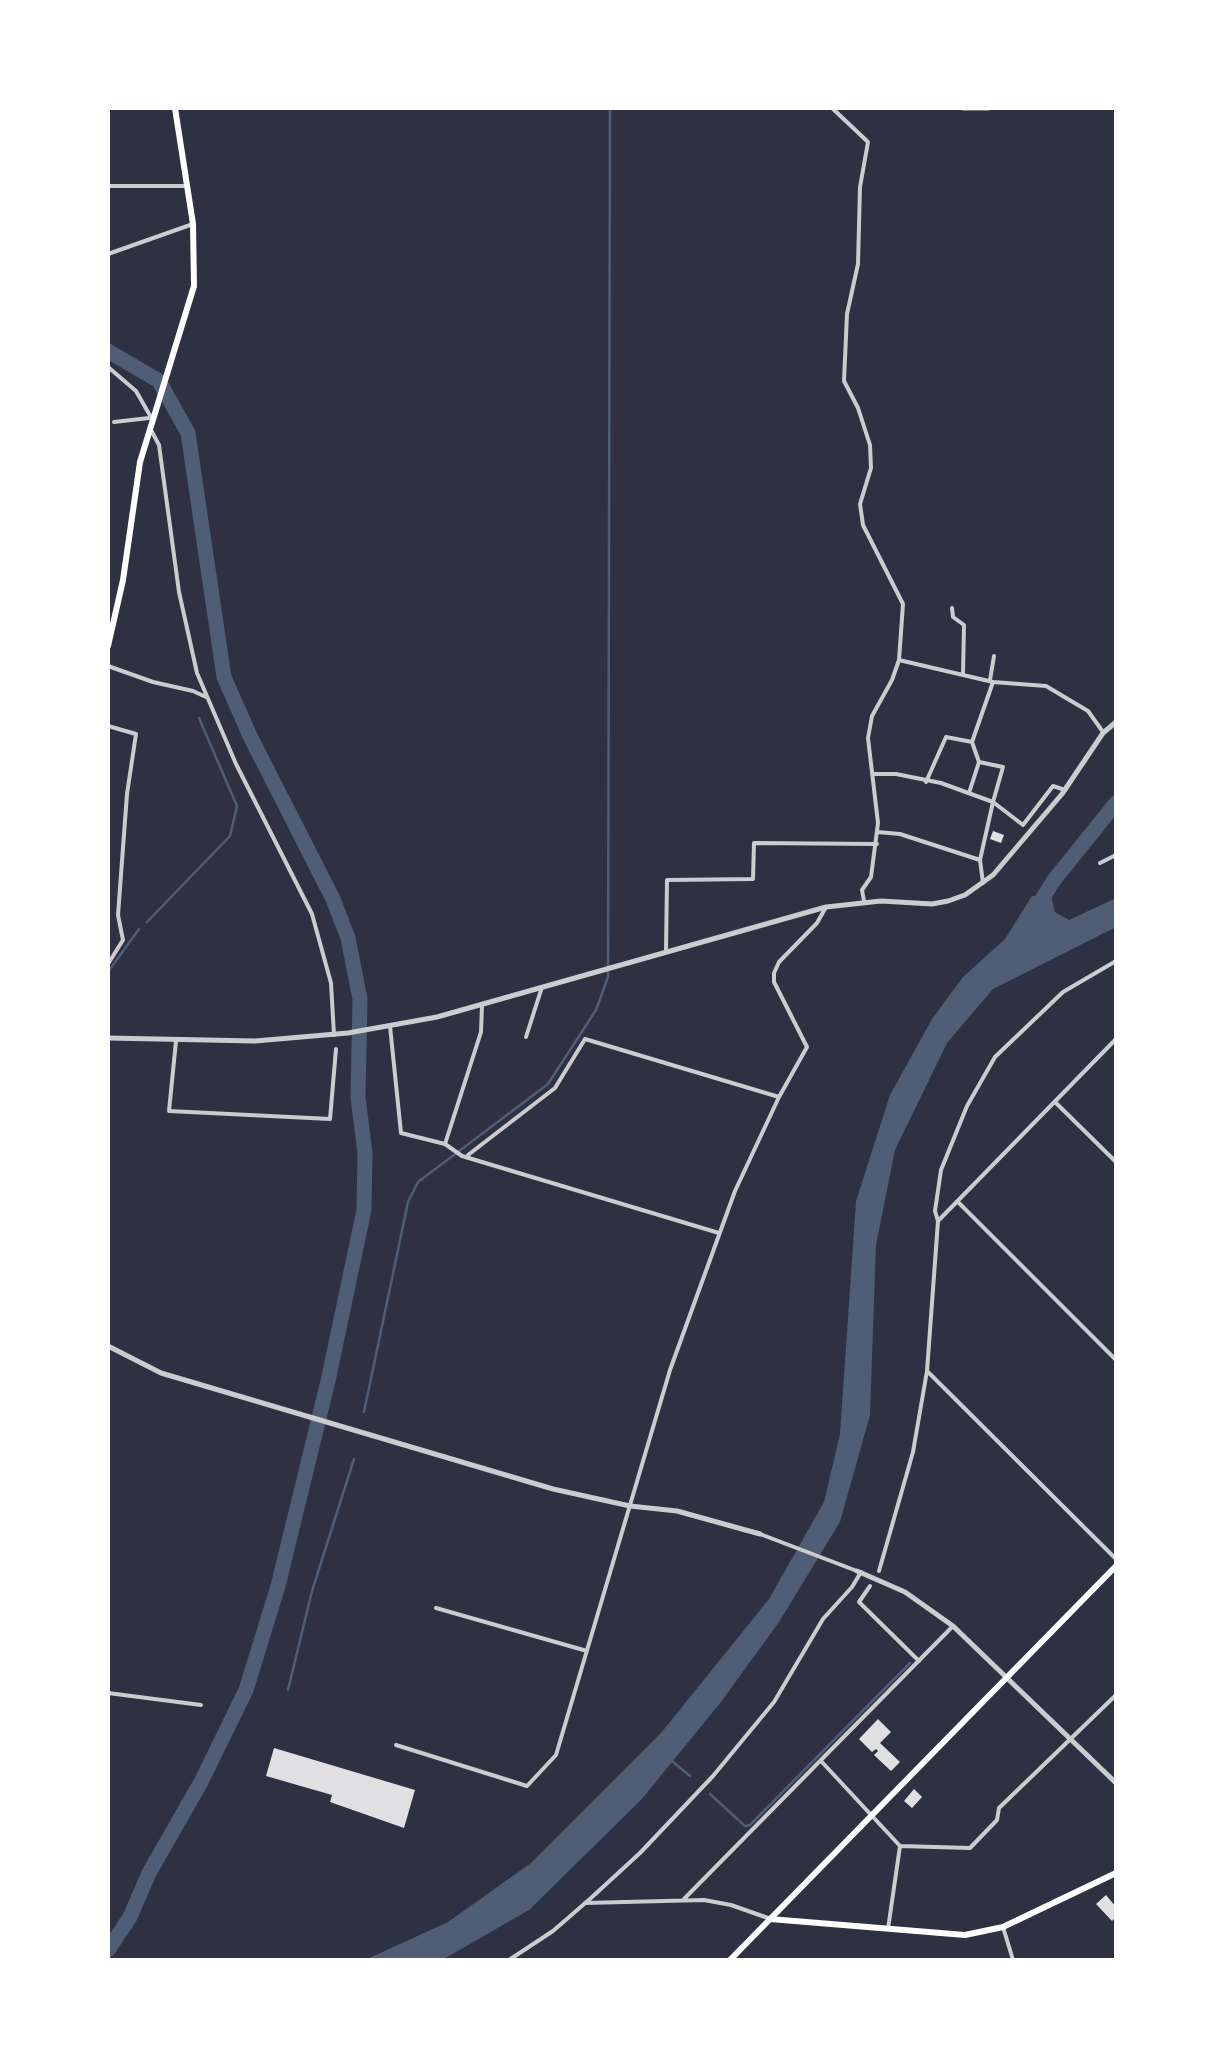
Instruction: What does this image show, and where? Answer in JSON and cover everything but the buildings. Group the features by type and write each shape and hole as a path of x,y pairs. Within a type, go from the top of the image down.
{"main road":[{"path":"108,646 123,580 138,471 194,286 193,224 175,108"},
{"path":"730,1960 874,1816 1116,1562"},
{"path":"769,1919 966,1934 1003,1928 1116,1873"}],"street":[{"path":"832,108 868,142 860,187 858,264 847,314 844,382 858,408 870,445 871,468 860,504 863,525 903,604 899,660 872,716 868,738 878,832 871,876 862,890 864,902"},
{"path":"963,108 988,108"},
{"path":"108,186 187,186"},
{"path":"108,254 193,224"},
{"path":"108,367 136,391 153,422 160,445 184,623 206,698 312,914 331,983 334,1035"},
{"path":"114,422 153,422"},
{"path":"952,608 953,618 964,625 963,675"},
{"path":"969,793 980,762 972,742 991,682 994,656"},
{"path":"899,660 991,682 1046,686 1088,711 1103,733"},
{"path":"108,666 153,682 193,690 206,698"},
{"path":"108,1038 255,1041 348,1034 482,1005 826,907 864,902 932,904 966,895 984,883 1065,790 1103,733 1116,722"},
{"path":"108,726 136,734 127,794 118,915 123,940 108,964"},
{"path":"926,782 946,737 972,742"},
{"path":"980,762 1002,767 980,860 984,883"},
{"path":"872,774 896,774 969,793 993,802 1023,825 1053,786 1065,790"},
{"path":"878,832 900,834 980,860"},
{"path":"666,952 667,880 753,879 754,843 876,844"},
{"path":"1100,863 1116,855"},
{"path":"396,1746 528,1786 556,1755 670,1370 718,1233 779,1097 807,1047 774,982 774,972 826,907"},
{"path":"878,1571 913,1452 927,1371 938,1221 935,1211 941,1170 967,1106 994,1057 1063,992 1116,962"},
{"path":"526,1037 542,988"},
{"path":"445,1144 481,1032 482,1005"},
{"path":"390,1026 401,1133 445,1144 464,1157 718,1233"},
{"path":"464,1157 555,1088 585,1039 779,1097"},
{"path":"938,1221 1116,1039"},
{"path":"176,1040 169,1111 330,1119 336,1049"},
{"path":"1055,1102 1116,1162"},
{"path":"958,1202 1116,1360"},
{"path":"108,1346 161,1372 342,1427 553,1489 630,1506 677,1510 760,1534 859,1571 905,1592 953,1626 1116,1784"},
{"path":"927,1371 1116,1562"},
{"path":"509,1960 586,1904 640,1854 738,1746 774,1702 823,1619 852,1587 859,1571"},
{"path":"870,1586 859,1602 919,1661"},
{"path":"436,1608 587,1651"},
{"path":"684,1899 953,1626"},
{"path":"108,1693 201,1705"},
{"path":"821,1762 900,1846 970,1848 997,1820 999,1808 1116,1694"},
{"path":"888,1929 900,1846"},
{"path":"586,1904 684,1899 731,1905 769,1919"},
{"path":"1003,1928 1013,1960"}],"water":[{"path":"1032,896 1051,896 1055,912 1069,920 1116,898 1116,927 993,989 947,1043 895,1150 876,1245 870,1415 840,1522 779,1622 721,1702 641,1800 529,1910 442,1960 365,1960 448,1922 531,1863 661,1733 769,1599 824,1502 840,1434 856,1201 890,1095 932,1019 963,977 1005,939"}],"waterway":[{"path":"364,1412 408,1202 418,1182 548,1084 596,1010 608,977 610,108"},
{"path":"108,351 159,381 188,433 224,677 333,899 348,938 360,999 358,1097 365,1153 364,1210 328,1381 278,1586 246,1690 201,1782 149,1873 130,1917 108,1950"},
{"path":"147,922 230,836 237,806 199,718"},
{"path":"1034,912 1054,880 1116,803"},
{"path":"108,972 139,929"},
{"path":"288,1690 312,1591 354,1459"},
{"path":"710,1794 745,1826 750,1825 910,1663"},
{"path":"672,1761 690,1776"}]}
